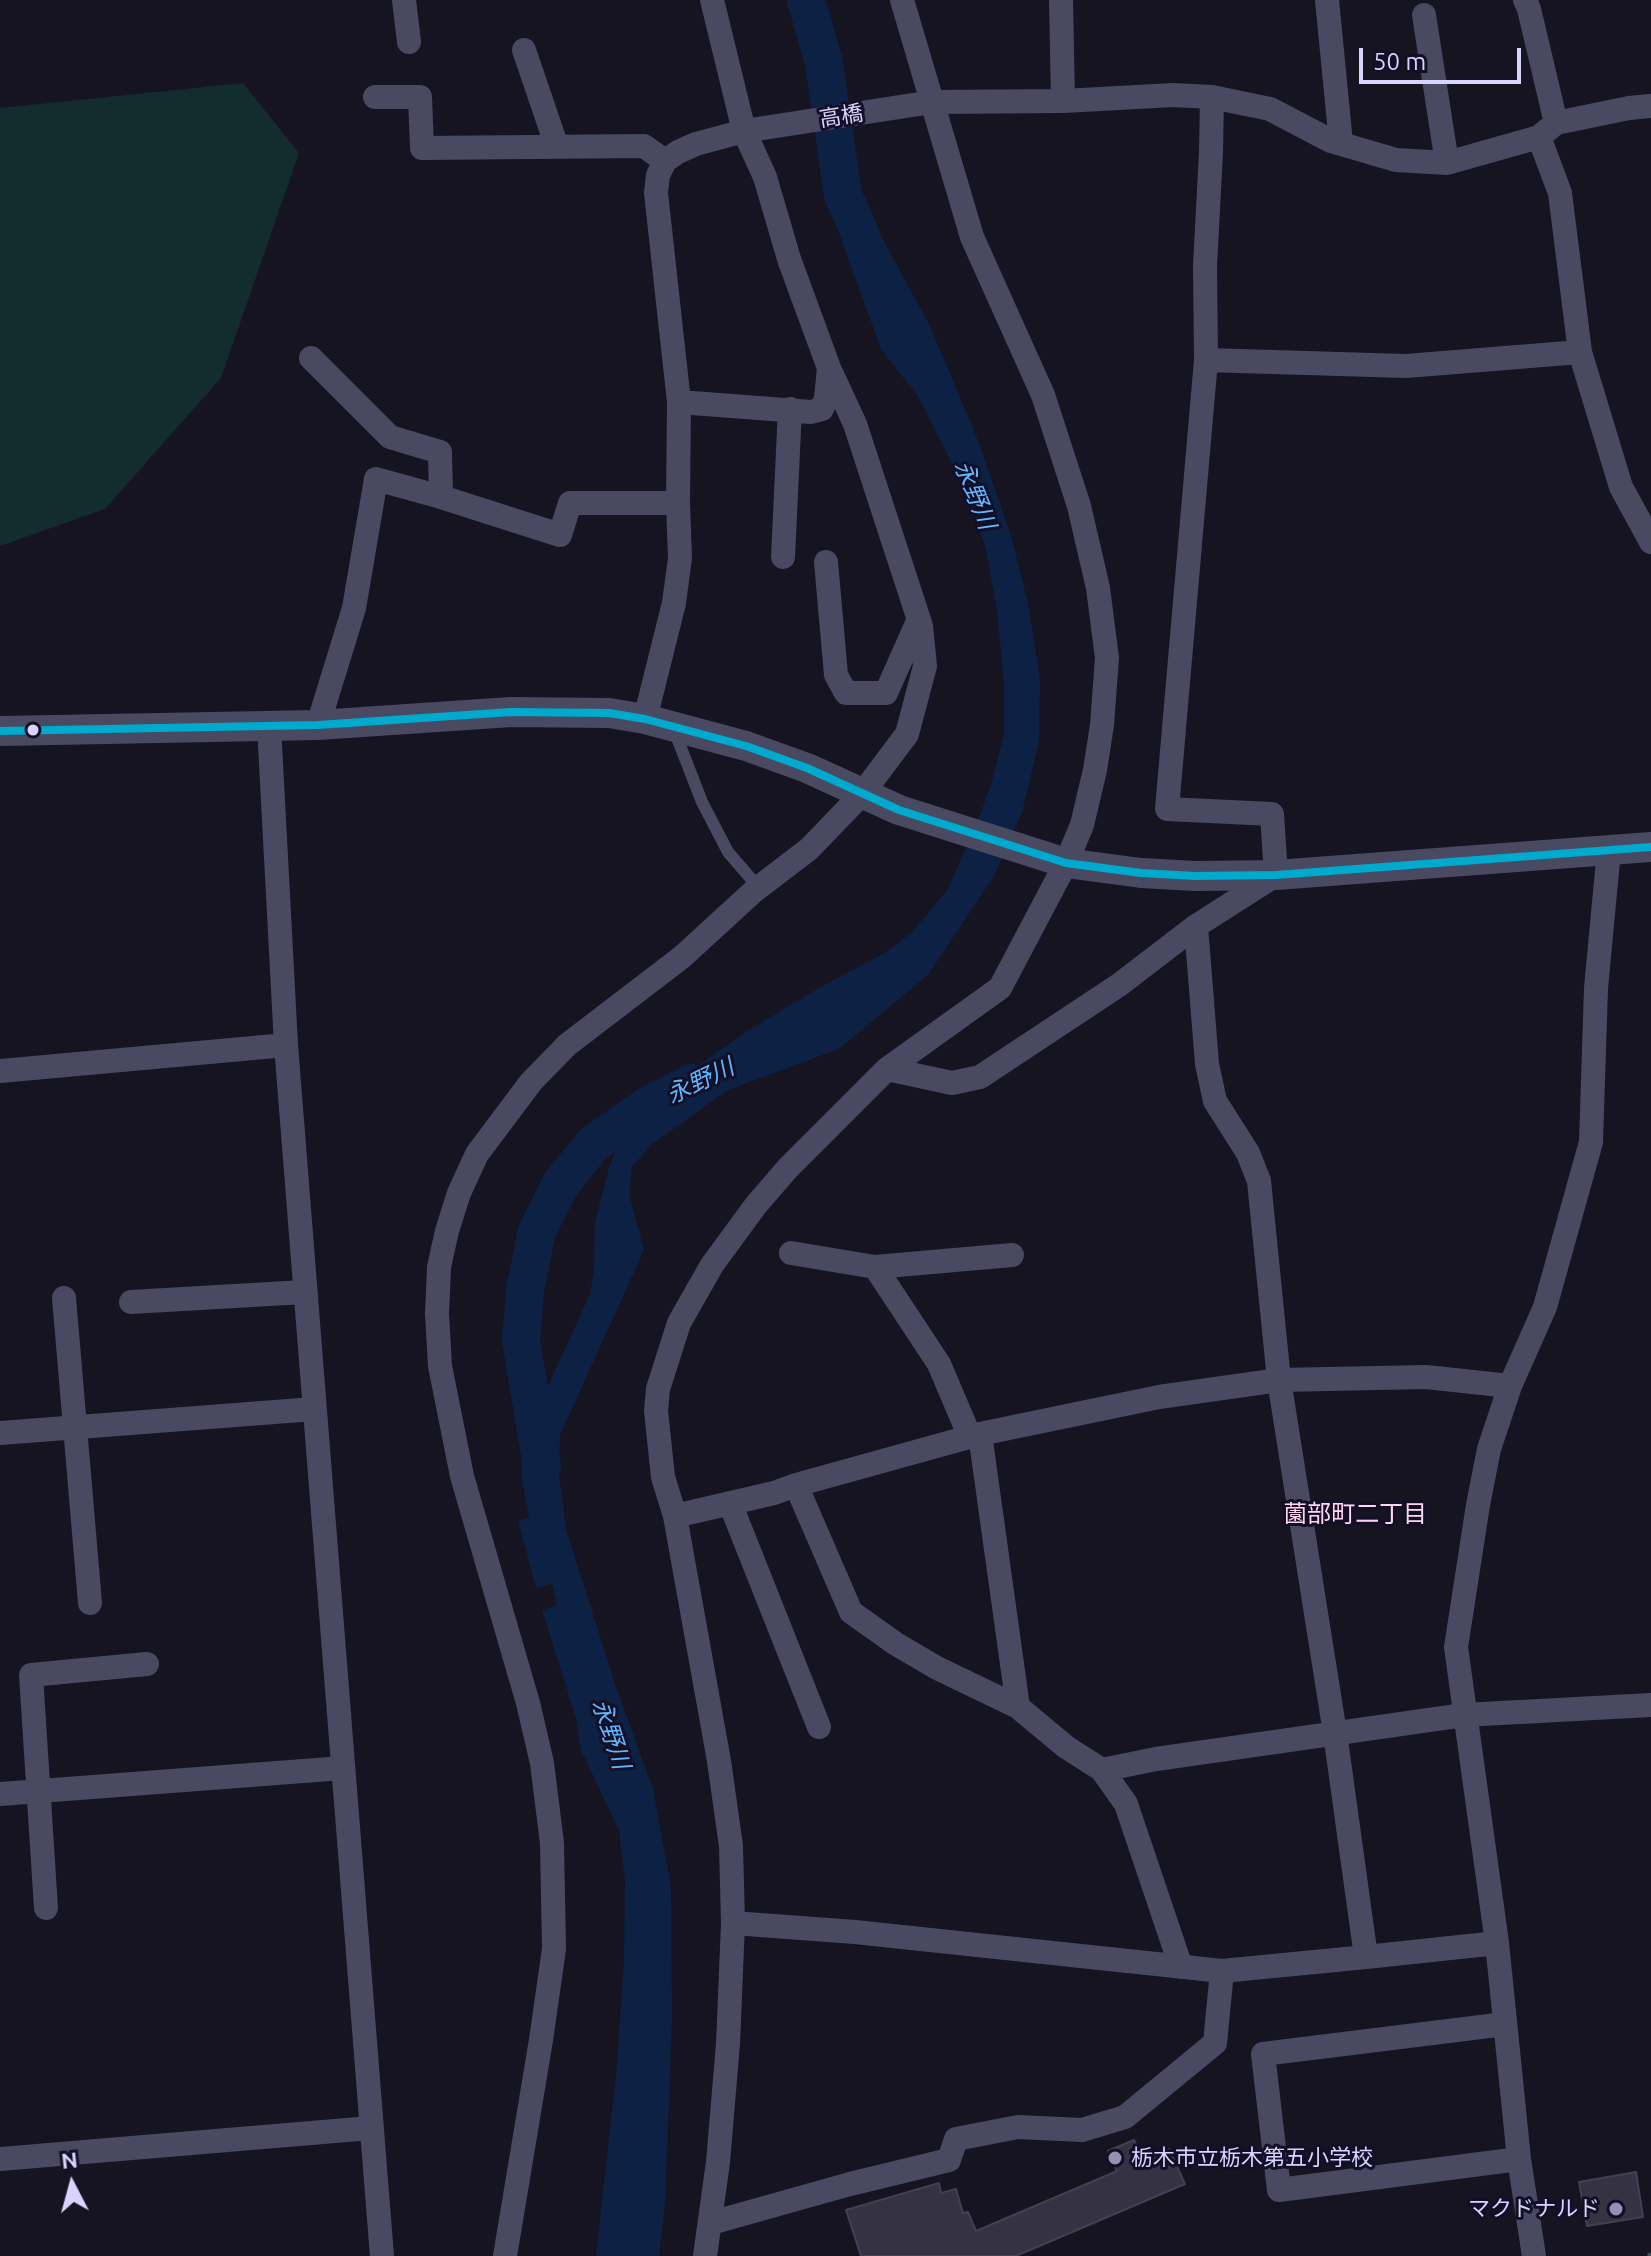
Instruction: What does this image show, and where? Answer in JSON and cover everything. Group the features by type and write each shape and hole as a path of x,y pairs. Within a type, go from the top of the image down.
{"street":[{"path":"404,0 409,42"},
{"path":"505,2256 554,1949 552,1843 542,1763 528,1703 462,1476 450,1422 440,1366 437,1314 439,1267 459,1193 477,1154 531,1082 567,1045 682,957 759,888 809,849 862,794 907,734 925,666 919,620 855,424 829,368 789,259 765,177 744,131 712,0"},
{"path":"705,2256 711,2223 728,2044 733,1923 731,1846 675,1516 663,1477 656,1411 658,1389 679,1323 712,1265 756,1205 788,1168 887,1069 1000,988 1058,860 1082,825 1102,725 1107,658 1098,588 1079,506 1043,395 972,237 921,103 902,0"},
{"path":"1061,0 1063,101"},
{"path":"1327,0 1341,143"},
{"path":"1525,0 1560,193 1580,352 1621,487 1651,542"},
{"path":"1424,15 1447,163"},
{"path":"524,50 557,147"},
{"name":"高橋","path":"665,161 696,144 744,131 921,103 1063,101 1173,95 1212,97 1270,109 1331,141 1396,160 1447,163 1548,130 1629,108 1651,106"},
{"path":"375,97 420,97 422,148 644,146 665,161 658,175 656,193 679,402 680,558 659,722"},
{"path":"1212,97 1205,266 1206,360 1167,809 1272,814 1276,875"},
{"path":"1206,360 1406,366 1580,352"},
{"path":"311,358 390,437 440,452 441,497"},
{"path":"679,402 811,412 822,409 829,368"},
{"path":"783,557 790,409"},
{"path":"318,725 354,608 376,479 560,535 570,503 678,503"},
{"path":"826,562 836,675 846,693 886,693 919,620"},
{"path":"0,731 318,725 511,712 609,713 659,722 746,746 807,768 899,810 1058,860 1168,875 1276,875 1651,847"},
{"path":"269,726 286,1045 304,1292 382,2256"},
{"path":"1534,2256 1519,2159 1497,1943 1456,1647 1489,1449 1510,1386 1545,1307 1591,1142 1596,988 1609,850"},
{"path":"887,1069 952,1083 980,1077 1119,985 1196,926 1276,875"},
{"path":"1196,926 1207,1064 1215,1101 1248,1153 1259,1181 1279,1380 1335,1733 1366,1957"},
{"path":"0,1071 286,1045"},
{"path":"791,1253 875,1267 1012,1255"},
{"path":"875,1267 939,1364 975,1435 1018,1707"},
{"path":"131,1302 304,1292"},
{"path":"64,1298 90,1603"},
{"path":"675,1516 774,1493 975,1435 1159,1397 1279,1380 1426,1377 1510,1386"},
{"path":"0,1433 314,1409"},
{"path":"796,1485 851,1612 937,1668 1018,1707 1066,1747 1102,1770 1126,1804 1181,1967"},
{"path":"730,1503 819,1727"},
{"path":"46,1908 31,1675 147,1664"},
{"path":"1102,1770 1156,1759 1464,1715 1651,1705"},
{"path":"0,1794 343,1768"},
{"path":"733,1923 855,1932 1222,1971 1497,1943"},
{"path":"711,2223 949,2160 956,2139 1018,2127 1082,2130 1125,2117 1215,2043 1222,1971"},
{"path":"1505,2024 1263,2054 1279,2190 1519,2159"},
{"path":"0,2159 371,2128"}],"lane":[{"path":"659,722 728,852 759,888"}],"green space":[{"path":"243,83 299,153 221,378 105,509 0,546 0,108"}],"water":[{"path":"851,181 929,324 979,443 1012,539 1028,603 1040,679 1039,742 1022,812 994,876 928,975 839,1049 728,1090 651,1145 632,1167 629,1194 644,1250 560,1435 559,1473 566,1529 616,1687 653,1789 671,1888 672,2019 665,2204 659,2256 596,2256 617,2067 625,1882 619,1830 581,1750 576,1718 542,1610 557,1605 552,1584 536,1588 518,1521 529,1517 522,1479 521,1445 590,1294 595,1222 623,1130 674,1082 752,1028 886,952 913,931 948,889 980,815 1004,734 1004,682 997,611 986,549 970,499 919,398 881,349 824,192"}],"building":[{"path":"1134,2140 1143,2160 1169,2149 1185,2184 1016,2256 861,2256 846,2210 939,2183 941,2193 956,2189 963,2213 968,2212 976,2231 1117,2171 1108,2151"},
{"path":"1636,2172 1643,2217 1587,2226 1579,2182"}],"waterway":[{"name":"永野川","path":"806,0 824,63 843,195 860,233"},
{"name":"永野川","path":"542,1466 521,1340 525,1290 537,1231 560,1185 593,1144 647,1106 692,1083"}],"transit line":[{"path":"0,731 318,725 511,712 609,713 645,719 746,746 807,768 899,810 1066,863 1141,873 1276,875 1651,847"}],"place":[{"name":"栃木市立栃木第五小学校","path":"1115,2158"},
{"name":"マクドナルド","path":"1616,2209"}],"district":[{"name":"薗部町二丁目","path":"1355,1514"}]}
